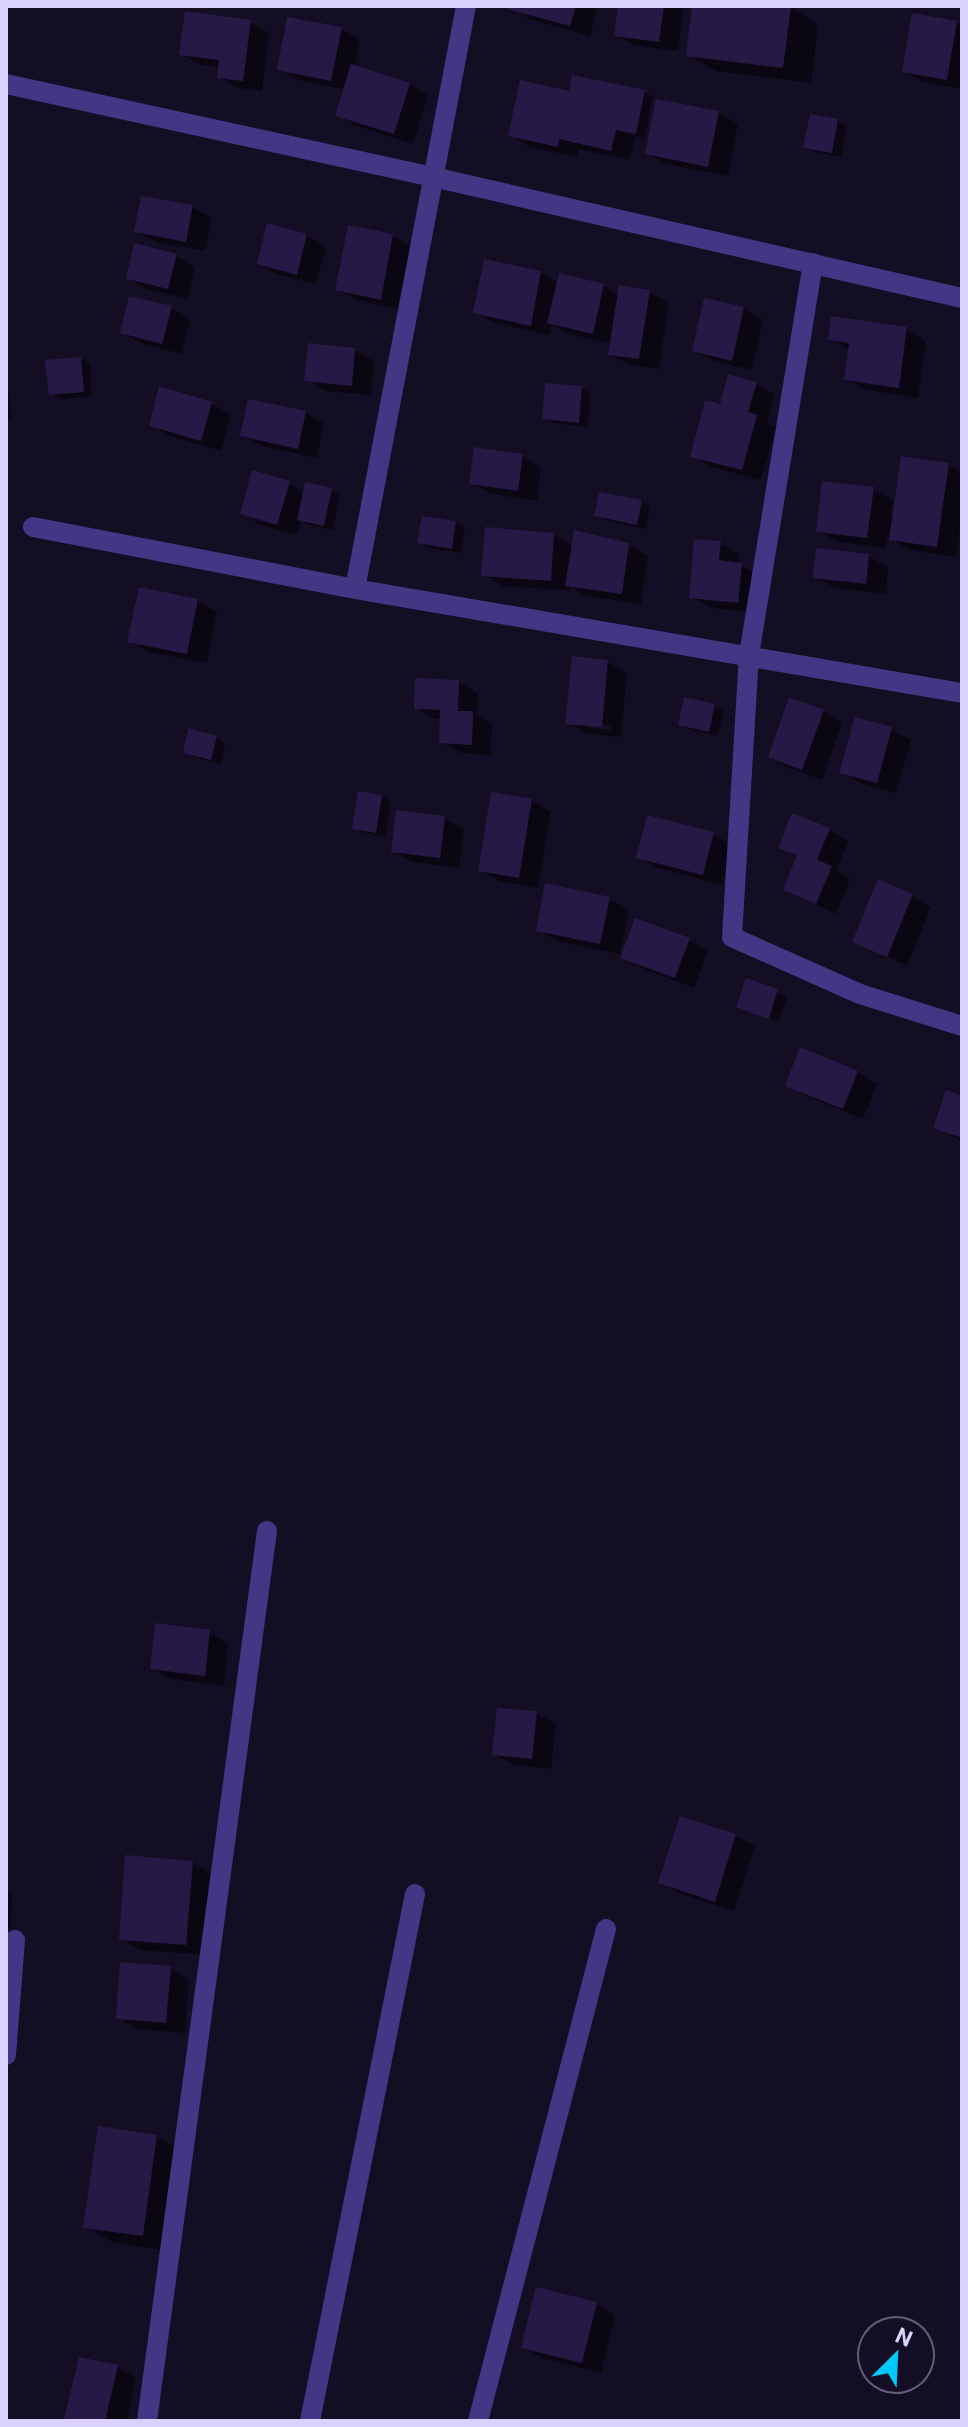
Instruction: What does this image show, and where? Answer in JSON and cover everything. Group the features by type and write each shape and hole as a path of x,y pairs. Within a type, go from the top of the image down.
{"street":[{"path":"355,589 466,6"},
{"path":"6,84 433,177 962,298"},
{"path":"813,263 749,655 732,937 860,994 962,1026"},
{"path":"33,527 355,589 962,693"},
{"path":"147,2421 267,1531"},
{"path":"310,2421 415,1894"},
{"path":"478,2421 606,1929"},
{"path":"6,2055 15,1940"}],"building":[{"path":"508,6 576,6 570,26 507,9"},
{"path":"618,6 664,6 659,42 614,36"},
{"path":"692,6 791,6 783,68 686,56"},
{"path":"185,11 251,20 243,81 217,78 219,60 179,55"},
{"path":"912,13 957,21 947,80 902,72"},
{"path":"287,17 342,27 331,81 277,70"},
{"path":"351,64 410,83 394,134 335,116"},
{"path":"572,75 645,90 636,134 616,130 611,151 559,139 558,147 508,136 520,80 569,91"},
{"path":"656,99 719,111 708,167 645,154"},
{"path":"810,114 838,119 832,153 803,148"},
{"path":"141,196 193,205 186,242 134,232"},
{"path":"267,223 307,234 297,275 257,264"},
{"path":"348,225 393,234 381,300 335,290"},
{"path":"134,243 177,254 168,289 126,279"},
{"path":"484,259 541,271 531,326 473,313"},
{"path":"559,273 604,284 593,334 547,323"},
{"path":"619,285 650,290 639,359 608,355"},
{"path":"129,296 172,306 162,344 120,333"},
{"path":"704,298 744,307 732,361 692,351"},
{"path":"831,316 907,327 899,388 844,380 849,343 828,340"},
{"path":"308,343 355,348 352,386 304,381"},
{"path":"81,357 84,392 49,395 45,360"},
{"path":"728,374 757,382 748,412 757,415 742,470 690,457 705,400 720,404"},
{"path":"545,383 582,386 579,423 542,419"},
{"path":"159,386 212,402 201,441 149,426"},
{"path":"248,399 306,411 298,449 240,436"},
{"path":"474,447 523,454 518,491 469,484"},
{"path":"901,456 949,463 937,547 889,540"},
{"path":"252,470 290,481 277,525 240,514"},
{"path":"822,481 874,487 867,538 816,532"},
{"path":"305,482 332,488 324,526 297,520"},
{"path":"599,492 642,500 637,525 594,516"},
{"path":"422,516 456,521 452,549 417,543"},
{"path":"485,527 554,533 551,581 481,576"},
{"path":"574,530 629,543 622,594 565,586"},
{"path":"694,539 721,541 719,560 742,563 738,603 689,598"},
{"path":"816,548 869,554 866,584 813,578"},
{"path":"139,587 198,599 187,654 127,642"},
{"path":"572,656 608,660 602,727 565,724"},
{"path":"415,678 459,680 458,711 473,711 472,745 439,743 440,710 414,709"},
{"path":"684,697 715,704 709,732 678,725"},
{"path":"789,697 824,710 802,770 768,757"},
{"path":"855,717 892,727 877,783 839,773"},
{"path":"188,728 217,736 211,760 183,753"},
{"path":"358,791 382,795 376,833 352,829"},
{"path":"491,792 532,799 519,878 478,871"},
{"path":"396,810 445,816 440,858 391,852"},
{"path":"792,813 830,828 817,860 832,866 816,904 783,890 797,855 778,848"},
{"path":"647,815 714,832 703,875 636,858"},
{"path":"878,879 913,894 887,957 852,942"},
{"path":"545,883 610,897 600,944 536,931"},
{"path":"635,918 690,938 675,978 620,958"},
{"path":"746,978 778,989 769,1019 736,1007"},
{"path":"800,1047 858,1071 843,1109 785,1086"},
{"path":"946,1090 962,1096 962,1138 933,1128"},
{"path":"155,1623 210,1630 205,1676 150,1669"},
{"path":"497,1708 537,1711 532,1759 492,1755"},
{"path":"680,1816 736,1834 715,1902 658,1883"},
{"path":"125,1855 193,1861 186,1945 119,1940"},
{"path":"120,1962 171,1966 166,2023 116,2019"},
{"path":"98,2126 157,2135 143,2236 83,2228"},
{"path":"536,2287 597,2302 582,2363 521,2348"},
{"path":"79,2357 118,2365 105,2421 64,2419"}]}
